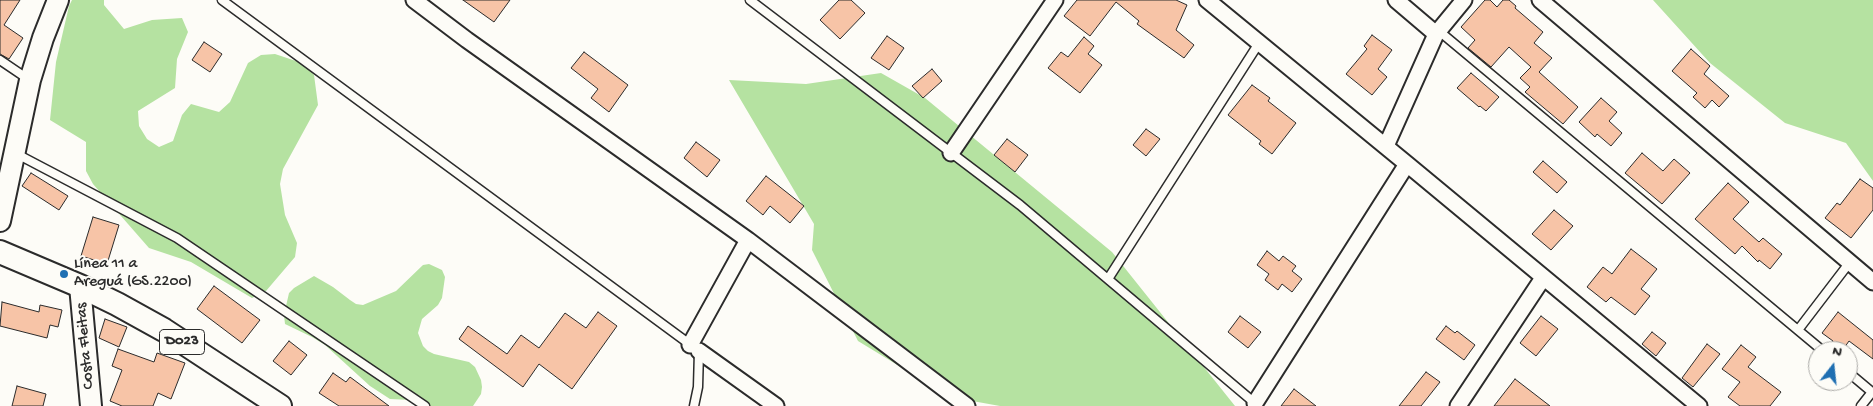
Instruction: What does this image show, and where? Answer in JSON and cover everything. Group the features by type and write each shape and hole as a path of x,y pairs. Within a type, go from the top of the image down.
{"main road":[{"path":"0,221 30,80 43,38 58,0"},
{"name":"D023","path":"0,252 80,286 164,330 280,406"},
{"name":"Costa Fleitas","path":"80,286 91,406"}],"street":[{"path":"414,0 748,240 968,406"},
{"path":"951,153 1055,0"},
{"path":"1207,0 1386,146 1690,403"},
{"path":"1396,0 1437,33"},
{"path":"1386,146 1437,33 1464,0"},
{"path":"1540,0 1873,282"},
{"path":"1257,405 1407,164"},
{"path":"748,240 695,348 776,406"},
{"path":"1458,406 1543,278"}],"lane":[{"path":"222,0 695,348 698,387 694,406"},
{"path":"750,0 1020,204 1257,405"},
{"path":"1437,33 1811,341"},
{"path":"1108,279 1259,43"},
{"path":"0,60 30,80"},
{"path":"15,153 177,238 425,406"},
{"path":"1798,330 1850,262"},
{"path":"1858,380 1873,393 1861,406"}],"green space":[{"path":"72,0 104,0 104,5 124,29 152,20 182,18 188,32 177,59 175,88 138,111 139,126 147,139 159,147 173,141 182,115 191,104 219,112 230,102 248,63 261,55 275,54 305,64 314,75 318,105 283,169 280,184 285,215 297,243 295,257 266,291 252,298 191,262 149,248 93,184 86,171 86,142 50,120 56,62"},
{"path":"1653,0 1873,0 1873,181 1846,143 1785,123 1710,63"},
{"path":"881,73 925,98 1112,252 1235,406 1000,406 950,397 858,341 812,250 814,224 729,80 806,84"},
{"path":"429,264 442,270 445,277 442,298 438,305 422,319 418,333 423,346 428,351 469,362 475,367 482,387 481,394 473,406 424,406 411,400 390,399 370,386 325,345 285,324 284,315 289,293 314,276 356,304 363,305 396,291 423,265"}],"building":[{"path":"0,0 20,0 4,25 23,38 9,59 0,54"},
{"path":"463,0 510,0 494,22"},
{"path":"839,0 851,0 865,13 840,39 820,20"},
{"path":"1077,0 1176,0 1187,5 1176,30 1194,45 1184,58 1137,24 1139,21 1116,2 1090,36 1064,16"},
{"path":"1485,0 1490,0 1497,7 1503,0 1509,0 1516,6 1515,8 1543,32 1534,43 1552,58 1539,72 1578,107 1563,124 1525,92 1530,87 1520,78 1531,67 1509,47 1491,67 1468,48 1475,40 1461,27"},
{"path":"1372,35 1392,50 1378,69 1387,77 1372,95 1346,74 1367,49 1364,46"},
{"path":"887,36 904,48 889,70 871,58"},
{"path":"1084,37 1094,46 1088,54 1102,65 1080,93 1048,68 1061,52 1068,57"},
{"path":"204,42 222,54 210,72 192,60"},
{"path":"1691,49 1710,66 1704,74 1729,96 1719,107 1712,100 1705,108 1693,97 1697,93 1672,71"},
{"path":"584,52 628,85 609,112 591,98 598,89 571,68"},
{"path":"932,69 942,81 923,98 912,86"},
{"path":"1471,73 1499,97 1486,111 1457,88"},
{"path":"1252,85 1270,98 1268,101 1296,123 1272,154 1259,144 1261,141 1228,115"},
{"path":"1601,98 1617,112 1609,121 1622,133 1611,146 1597,134 1595,137 1579,122"},
{"path":"1146,129 1160,139 1146,156 1133,145"},
{"path":"1007,139 1028,155 1015,172 994,155"},
{"path":"696,142 720,160 707,177 684,158"},
{"path":"1642,153 1663,171 1674,159 1690,173 1662,204 1625,173"},
{"path":"1543,161 1567,182 1557,193 1533,172"},
{"path":"31,173 68,196 59,210 22,186"},
{"path":"766,176 804,206 790,223 770,206 763,215 746,201"},
{"path":"1860,179 1873,188 1873,210 1851,238 1825,218 1837,203 1840,205"},
{"path":"1728,183 1749,202 1733,219 1759,242 1763,238 1782,254 1770,269 1759,260 1758,262 1742,246 1735,254 1695,219"},
{"path":"1554,210 1573,226 1551,250 1532,234"},
{"path":"93,217 119,225 107,264 81,256"},
{"path":"1631,249 1657,269 1641,289 1650,296 1635,315 1611,297 1606,302 1587,287 1603,267 1612,274"},
{"path":"1267,251 1279,261 1283,256 1296,266 1292,271 1302,279 1292,292 1282,284 1278,290 1265,280 1269,274 1257,265"},
{"path":"214,286 260,320 242,343 197,309"},
{"path":"2,302 39,312 40,305 62,310 58,327 50,325 47,338 0,326"},
{"path":"598,312 617,326 572,389 539,364 523,387 459,339 468,326 507,354 521,335 539,348 565,313 586,328"},
{"path":"1838,312 1873,340 1873,359 1858,348 1858,341 1833,341 1822,333"},
{"path":"1240,316 1261,332 1248,348 1228,332"},
{"path":"1541,316 1558,329 1536,356 1520,343"},
{"path":"105,319 127,327 119,347 99,338"},
{"path":"1446,326 1455,333 1457,331 1475,345 1464,360 1436,339"},
{"path":"1652,332 1666,343 1656,356 1642,344"},
{"path":"289,341 307,355 291,375 273,361"},
{"path":"1707,344 1720,354 1693,387 1682,378"},
{"path":"1741,345 1756,357 1748,367 1781,392 1770,406 1740,406 1728,397 1740,382 1722,369"},
{"path":"118,349 154,362 157,353 185,363 171,399 158,393 153,406 122,406 110,401 122,370 112,366"},
{"path":"1426,372 1440,382 1421,406 1399,406"},
{"path":"333,373 346,382 350,377 389,406 339,406 319,393"},
{"path":"1515,379 1550,406 1494,406"},
{"path":"17,386 46,394 43,406 12,406"},
{"path":"1294,389 1316,406 1281,406"}],"place":[{"name":"Línea 11 a Areguá (GS.2200)","path":"64,274"}]}
